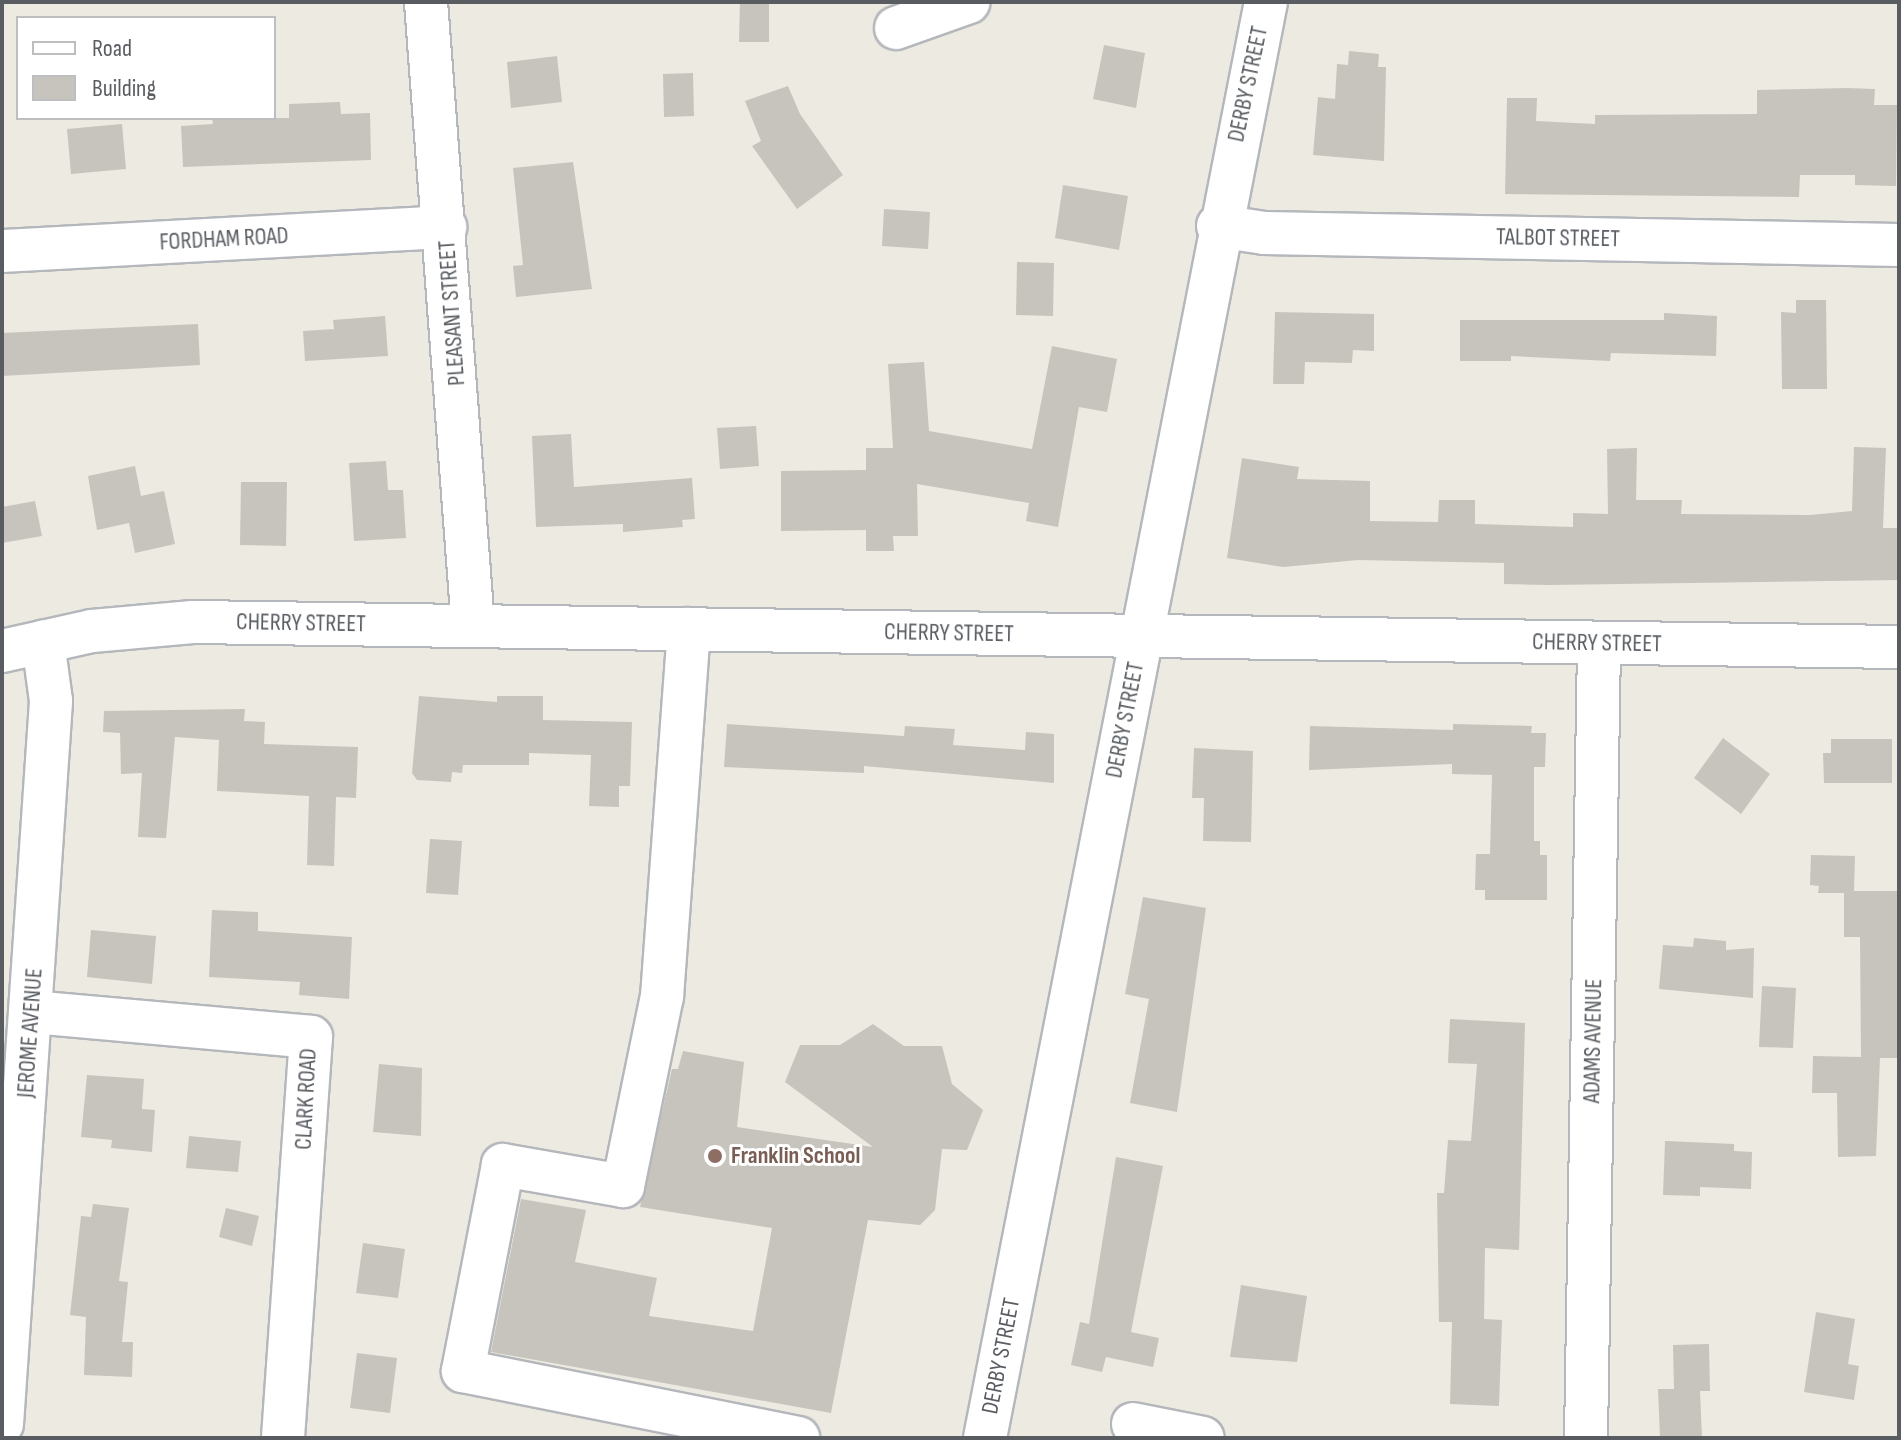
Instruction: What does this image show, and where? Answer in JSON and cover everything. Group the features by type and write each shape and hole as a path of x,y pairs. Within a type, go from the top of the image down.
{"street":[{"name":"PLEASANT STREET","path":"426,2 473,625"},
{"path":"896,28 969,2"},
{"name":"DERBY STREET","path":"985,1438 1218,226 1266,2"},
{"name":"TALBOT STREET","path":"1218,226 1264,233 1899,245"},
{"name":"FORDHAM ROAD","path":"2,251 445,227"},
{"name":"CHERRY STREET","path":"2,651 167,623 1899,647"},
{"path":"689,629 662,996 623,1186 503,1165 463,1371 798,1438"},
{"name":"JEROME AVENUE","path":"2,1424 51,701 43,642"},
{"name":"ADAMS AVENUE","path":"1586,1438 1599,643"},
{"name":"CLARK ROAD","path":"32,1012 311,1037 283,1438"},
{"path":"1133,1424 1203,1438"}],"building":[{"path":"740,2 769,2 769,42 739,42"},
{"path":"1104,45 1145,53 1136,108 1093,99"},
{"path":"1349,51 1379,54 1378,67 1386,67 1384,161 1313,155 1318,97 1335,99 1337,64 1348,65"},
{"path":"557,56 562,102 511,108 507,62"},
{"path":"693,73 694,116 664,117 663,74"},
{"path":"788,86 800,114 843,175 797,209 752,146 761,141 745,101"},
{"path":"1875,89 1874,105 1897,105 1896,186 1855,185 1855,175 1800,175 1799,197 1505,194 1507,98 1537,98 1536,121 1595,124 1595,115 1757,114 1757,90"},
{"path":"340,102 341,114 370,113 371,160 183,167 181,126 213,124 212,120 289,118 289,104"},
{"path":"122,124 126,169 71,174 67,129"},
{"path":"573,162 592,289 516,297 513,266 523,265 513,168"},
{"path":"1063,185 1128,196 1119,250 1055,238"},
{"path":"884,209 930,212 928,249 882,246"},
{"path":"1017,262 1054,263 1053,316 1016,315"},
{"path":"1796,300 1826,300 1827,389 1782,389 1781,312 1796,313"},
{"path":"1275,312 1374,314 1374,351 1353,350 1352,363 1305,362 1304,384 1273,384"},
{"path":"1664,313 1717,316 1716,356 1611,353 1610,361 1511,356 1511,361 1460,361 1460,320 1664,320"},
{"path":"385,316 388,356 305,361 303,331 334,329 333,320"},
{"path":"198,324 200,365 2,376 2,333"},
{"path":"1052,346 1117,359 1107,412 1079,407 1058,527 1026,521 1029,503 917,484 918,536 893,536 894,551 866,551 866,530 781,531 781,471 866,470 866,448 893,448 888,364 924,362 929,431 1032,449"},
{"path":"756,426 759,466 720,469 717,428"},
{"path":"571,434 574,487 692,478 695,519 682,520 683,527 623,532 623,524 536,527 532,436"},
{"path":"1854,447 1886,448 1883,528 1899,528 1899,580 1504,584 1504,563 1358,560 1283,567 1227,558 1242,458 1299,467 1297,479 1370,481 1370,521 1438,522 1439,500 1475,500 1475,524 1573,527 1573,513 1608,514 1607,449 1637,448 1636,500 1682,500 1681,514 1810,515 1852,511"},
{"path":"386,461 388,490 403,490 406,538 354,541 349,463"},
{"path":"135,466 141,496 164,491 175,544 135,553 129,523 97,530 88,476"},
{"path":"241,482 287,482 286,546 240,545"},
{"path":"35,501 42,536 2,543 2,507"},
{"path":"419,696 497,702 497,696 543,696 543,720 632,722 630,786 619,786 619,807 589,806 591,755 529,753 529,765 463,765 462,773 452,772 451,782 417,780 412,773"},
{"path":"245,709 244,721 265,722 264,744 358,747 356,798 336,797 334,866 307,865 309,796 217,791 219,740 175,737 166,838 138,837 142,773 121,774 120,733 103,732 104,711"},
{"path":"727,724 904,736 905,726 955,729 953,745 1025,750 1026,732 1054,734 1054,783 864,766 864,773 724,767"},
{"path":"1453,724 1532,726 1531,733 1546,733 1545,767 1534,767 1534,841 1540,841 1540,855 1547,855 1547,900 1485,900 1485,890 1475,890 1476,854 1490,854 1492,775 1452,774 1452,764 1309,770 1310,726 1453,730"},
{"path":"1723,738 1770,774 1741,814 1694,778"},
{"path":"1831,739 1892,739 1892,783 1824,783 1823,753 1831,753"},
{"path":"1194,748 1253,751 1251,842 1203,841 1204,798 1192,798"},
{"path":"430,839 462,841 458,895 426,893"},
{"path":"1811,855 1855,856 1854,891 1899,891 1899,1058 1880,1058 1876,1156 1838,1157 1837,1093 1812,1093 1813,1056 1861,1057 1860,937 1844,937 1844,893 1818,893 1819,886 1810,885"},
{"path":"1143,897 1206,908 1177,1112 1130,1103 1149,999 1125,994"},
{"path":"212,910 258,912 258,931 352,937 349,999 299,995 300,982 209,977"},
{"path":"91,930 156,936 152,984 87,977"},
{"path":"1694,938 1726,941 1726,950 1754,948 1753,998 1659,989 1663,945 1693,947"},
{"path":"1762,986 1796,988 1793,1048 1759,1047"},
{"path":"1450,1019 1525,1023 1519,1250 1485,1248 1484,1319 1502,1320 1499,1406 1450,1404 1452,1322 1439,1322 1437,1193 1444,1193 1448,1140 1471,1141 1477,1064 1448,1063"},
{"path":"873,1024 904,1046 942,1046 952,1084 983,1110 967,1150 942,1149 935,1210 920,1225 868,1220 831,1413 491,1352 521,1199 586,1210 575,1262 657,1278 649,1316 753,1331 772,1228 640,1207 672,1069 678,1069 683,1051 744,1062 737,1127 873,1147 785,1082 800,1045 840,1045"},
{"path":"379,1064 422,1068 421,1136 373,1132"},
{"path":"87,1075 144,1079 142,1109 155,1110 152,1152 111,1148 112,1140 81,1137"},
{"path":"189,1136 241,1141 238,1172 186,1168"},
{"path":"1665,1141 1734,1144 1734,1151 1752,1152 1751,1189 1700,1187 1700,1196 1663,1195"},
{"path":"1116,1157 1163,1166 1131,1332 1159,1338 1153,1367 1106,1357 1102,1372 1071,1365 1080,1322 1089,1324"},
{"path":"93,1204 129,1208 119,1281 128,1282 122,1342 133,1342 132,1377 84,1375 86,1317 70,1315 81,1216 91,1217"},
{"path":"226,1208 259,1216 252,1246 219,1237"},
{"path":"363,1243 405,1249 398,1298 356,1293"},
{"path":"1241,1285 1307,1296 1297,1362 1230,1357"},
{"path":"1816,1312 1855,1319 1848,1364 1859,1366 1854,1400 1804,1392"},
{"path":"1709,1344 1710,1391 1700,1391 1702,1438 1660,1438 1658,1389 1674,1389 1673,1345"},
{"path":"357,1353 397,1358 390,1413 350,1408"}],"place":[{"name":"Franklin School","path":"715,1156"}]}
